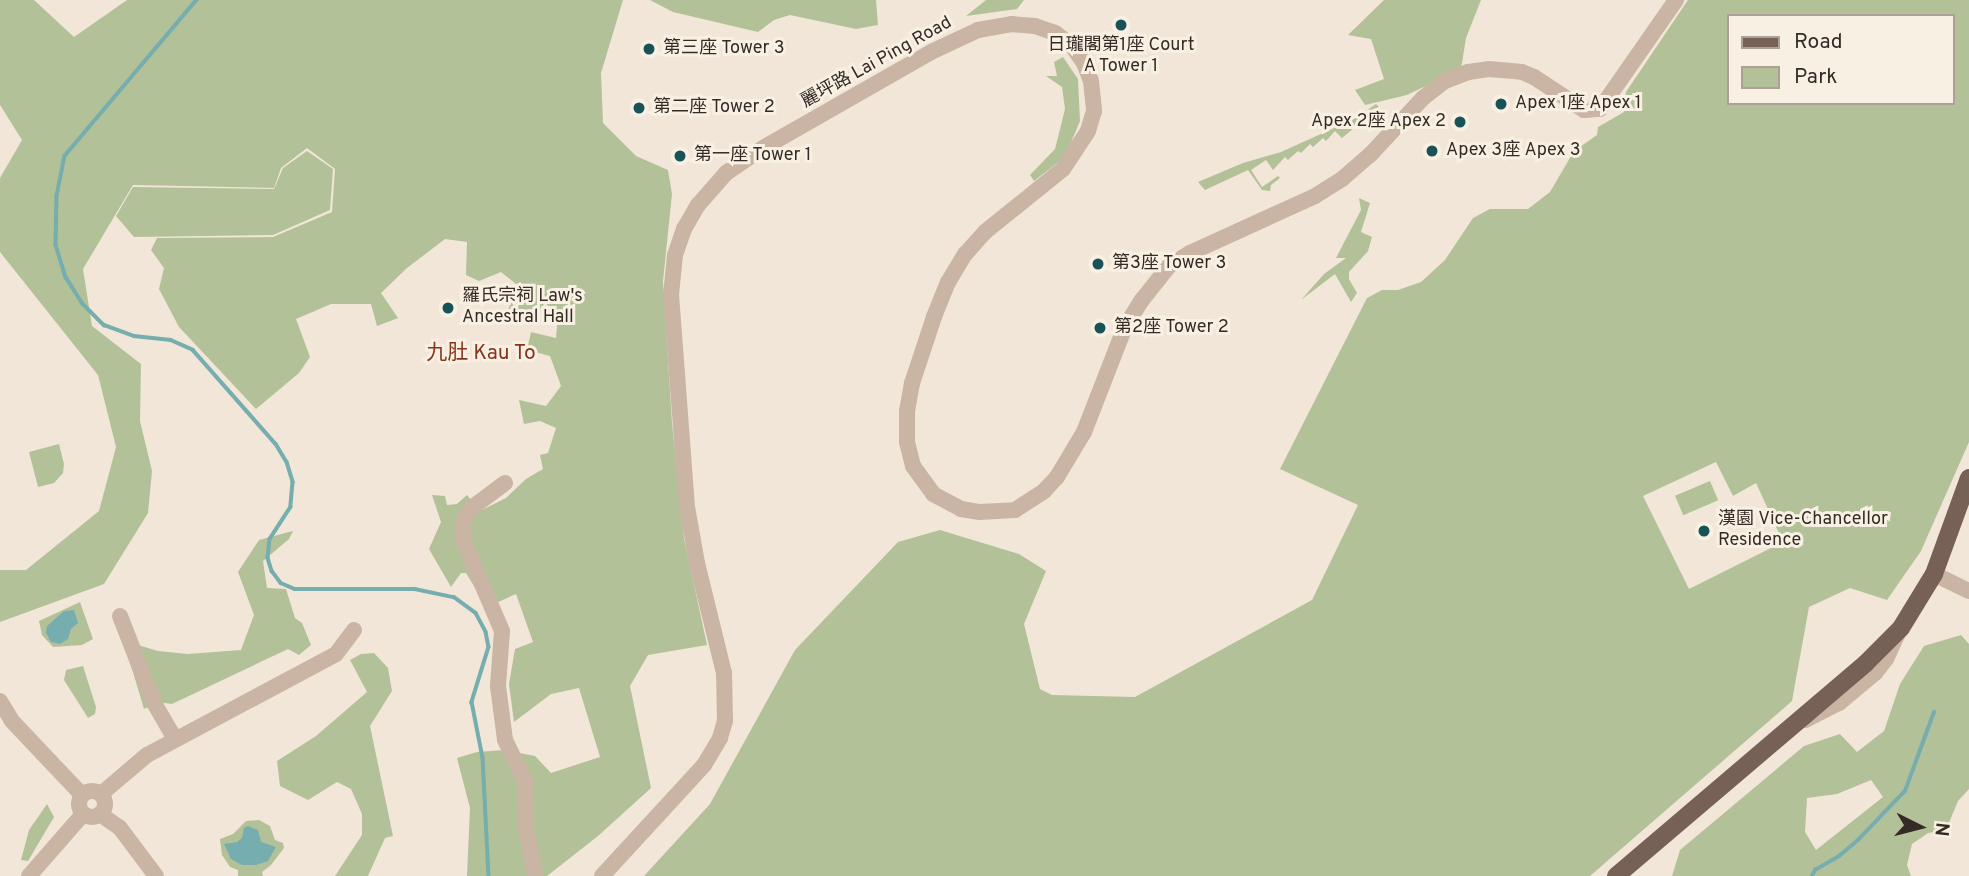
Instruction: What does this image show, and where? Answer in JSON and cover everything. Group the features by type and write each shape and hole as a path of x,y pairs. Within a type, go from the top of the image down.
{"main road":[{"path":"1616,876 1866,663 1901,628 1934,574 1969,478"}],"street":[{"name":"麗坪路 Lai Ping Road","path":"1656,33 1668,0"},
{"name":"麗坪路 Lai Ping Road","path":"602,876 704,765 716,746 725,721 724,673 695,555 687,507 671,295 676,255 684,229 702,199 726,173 763,148 931,52 978,30 1001,24 1035,26 1055,33 1072,46 1084,63 1091,81 1094,111 1088,131 1063,169 985,232 965,254 948,282 934,317 912,383 907,411 906,442 913,466 933,494 961,509 978,512 1016,510 1044,491 1071,455 1084,432 1125,327 1170,266 1190,253 1315,196 1342,178 1370,155 1423,98 1445,80 1468,72 1510,69 1534,77 1584,110 1595,111 1656,33 1676,0"},
{"path":"505,483 469,510 463,523 464,542 502,631 498,686 505,740 525,781 526,826 535,876"},
{"path":"1934,574 1969,591"},
{"path":"120,616 154,703 175,739"},
{"path":"101,794 131,766 175,739 325,661 344,646 354,631"},
{"path":"0,701 12,721 82,795"},
{"path":"29,876 91,814 105,802 101,794 93,791 82,795 79,803 91,814 120,828 156,876"}],"green space":[{"path":"0,0 34,0 74,37 127,0 623,0 601,73 603,123 636,156 668,170 672,194 663,281 672,423 684,538 707,645 648,655 630,686 651,788 598,836 547,876 467,876 470,808 457,758 477,752 504,750 535,756 551,773 600,757 579,688 551,694 514,722 509,684 515,649 533,642 516,594 487,607 466,573 461,573 451,587 429,549 441,522 432,495 445,496 447,505 457,504 467,495 480,511 506,498 526,479 543,469 540,455 548,453 556,428 540,421 524,424 519,400 546,406 561,386 550,356 527,350 531,332 556,338 558,314 545,303 530,320 508,311 516,284 501,272 479,281 466,275 467,242 445,239 407,268 381,293 398,318 377,326 371,304 331,304 296,319 310,357 299,373 256,409 179,327 159,289 164,268 151,250 157,238 273,237 332,212 335,169 307,148 281,168 274,188 133,185 83,269 92,326 141,364 140,421 152,471 148,513 104,584 0,622 0,570 26,570 99,511 116,447 98,375 0,252 0,178 22,140 0,105"},
{"path":"650,0 876,0 878,25 856,29 790,15 774,20 758,32 673,12"},
{"path":"986,0 1024,0 1017,9 966,16"},
{"path":"1384,0 1481,0 1466,38 1461,69 1407,95 1365,105 1355,90 1384,79 1371,39 1348,35"},
{"path":"1688,0 1969,0 1969,442 1921,551 1887,600 1850,588 1809,607 1792,701 1590,876 644,876 710,804 795,650 898,542 940,530 1019,554 1046,571 1024,624 1040,689 1052,695 1135,697 1312,600 1358,505 1280,469 1367,298 1382,290 1398,290 1421,282 1445,260 1473,218 1490,209 1528,209 1550,192 1574,151 1597,135 1598,127 1624,112 1626,92","holes":["1716,462 1733,496 1756,483 1783,542 1689,589 1643,496"]},
{"path":"1063,57 1078,79 1080,121 1065,157 1034,181 1030,175 1055,149 1065,109 1062,87 1046,76 1057,76 1054,62"},
{"path":"1376,104 1379,107 1342,138 1335,131 1326,141 1323,138 1313,147 1310,144 1288,160 1285,157 1273,170 1266,160 1251,170 1262,187 1278,176 1280,178 1271,185 1270,191 1262,190 1248,170 1205,190 1198,182 1243,163 1281,152 1354,119"},
{"path":"307,151 333,169 330,210 273,235 134,237 116,216 133,187 274,189 283,168"},
{"path":"1359,198 1370,203 1361,232 1372,237 1368,251 1349,272 1349,279 1357,293 1351,302 1335,274 1301,300 1324,274 1346,258 1336,258 1361,210"},
{"path":"59,444 64,464 63,473 54,483 38,487 29,452"},
{"path":"1710,481 1718,500 1683,515 1675,496"},
{"path":"293,531 289,539 263,561 267,588 286,589 295,618 302,623 311,645 299,655 288,649 172,704 157,702 144,709 126,649 138,645 158,651 188,654 241,650 254,615 238,572 259,540"},
{"path":"80,602 93,639 82,645 53,647 42,635 39,621"},
{"path":"1961,635 1969,644 1969,789 1958,801 1946,830 1928,833 1912,844 1907,865 1911,876 1672,876 1680,850 1804,746 1840,734 1857,752 1884,731 1900,684 1924,646","holes":["1871,780 1883,797 1816,850 1805,832 1807,798 1837,794"]},
{"path":"374,653 388,668 392,691 370,726 393,836 385,838 368,876 335,876 362,835 362,814 351,789 337,782 308,800 280,786 277,761 316,736 367,692 350,660 361,654"},
{"path":"83,666 96,707 95,714 88,718 64,680 66,670"},
{"path":"47,804 54,817 28,861 21,860 29,830"},
{"path":"259,820 270,826 275,840 283,843 284,848 262,872 263,876 238,876 238,870 230,867 222,855 220,839 233,834 246,821"}],"water":[{"path":"74,610 78,623 71,629 68,639 60,644 51,642 46,633 47,626 64,611"},
{"path":"248,826 258,830 261,842 276,847 268,861 256,865 242,865 231,859 224,844 237,842 242,838 244,828"}],"waterway":[{"path":"197,0 65,156 57,196 56,245 66,277 83,304 104,325 134,336 171,340 193,350 276,444 287,462 293,482 291,507 270,539 268,558 272,571 281,583 295,589 415,589 454,597 476,613 486,632 489,647 472,702 483,758 489,876"},
{"path":"1812,876 1815,870 1839,856 1858,840 1905,791 1934,712"}],"place":[{"name":"日瓏閣第1座 Court A Tower 1","path":"1121,25"},
{"name":"第三座 Tower 3","path":"649,49"},
{"name":"Apex 1座 Apex 1","path":"1501,104"},
{"name":"第二座 Tower 2","path":"639,108"},
{"name":"Apex 2座 Apex 2","path":"1460,122"},
{"name":"Apex 3座 Apex 3","path":"1432,151"},
{"name":"第一座 Tower 1","path":"680,156"},
{"name":"第3座 Tower 3","path":"1098,264"},
{"name":"羅氏宗祠 Law's Ancestral Hall","path":"448,308"},
{"name":"第2座 Tower 2","path":"1100,328"},
{"name":"漢園 Vice-Chancellor Residence","path":"1704,531"}],"district":[{"name":"九肚 Kau To","path":"481,354"}]}
